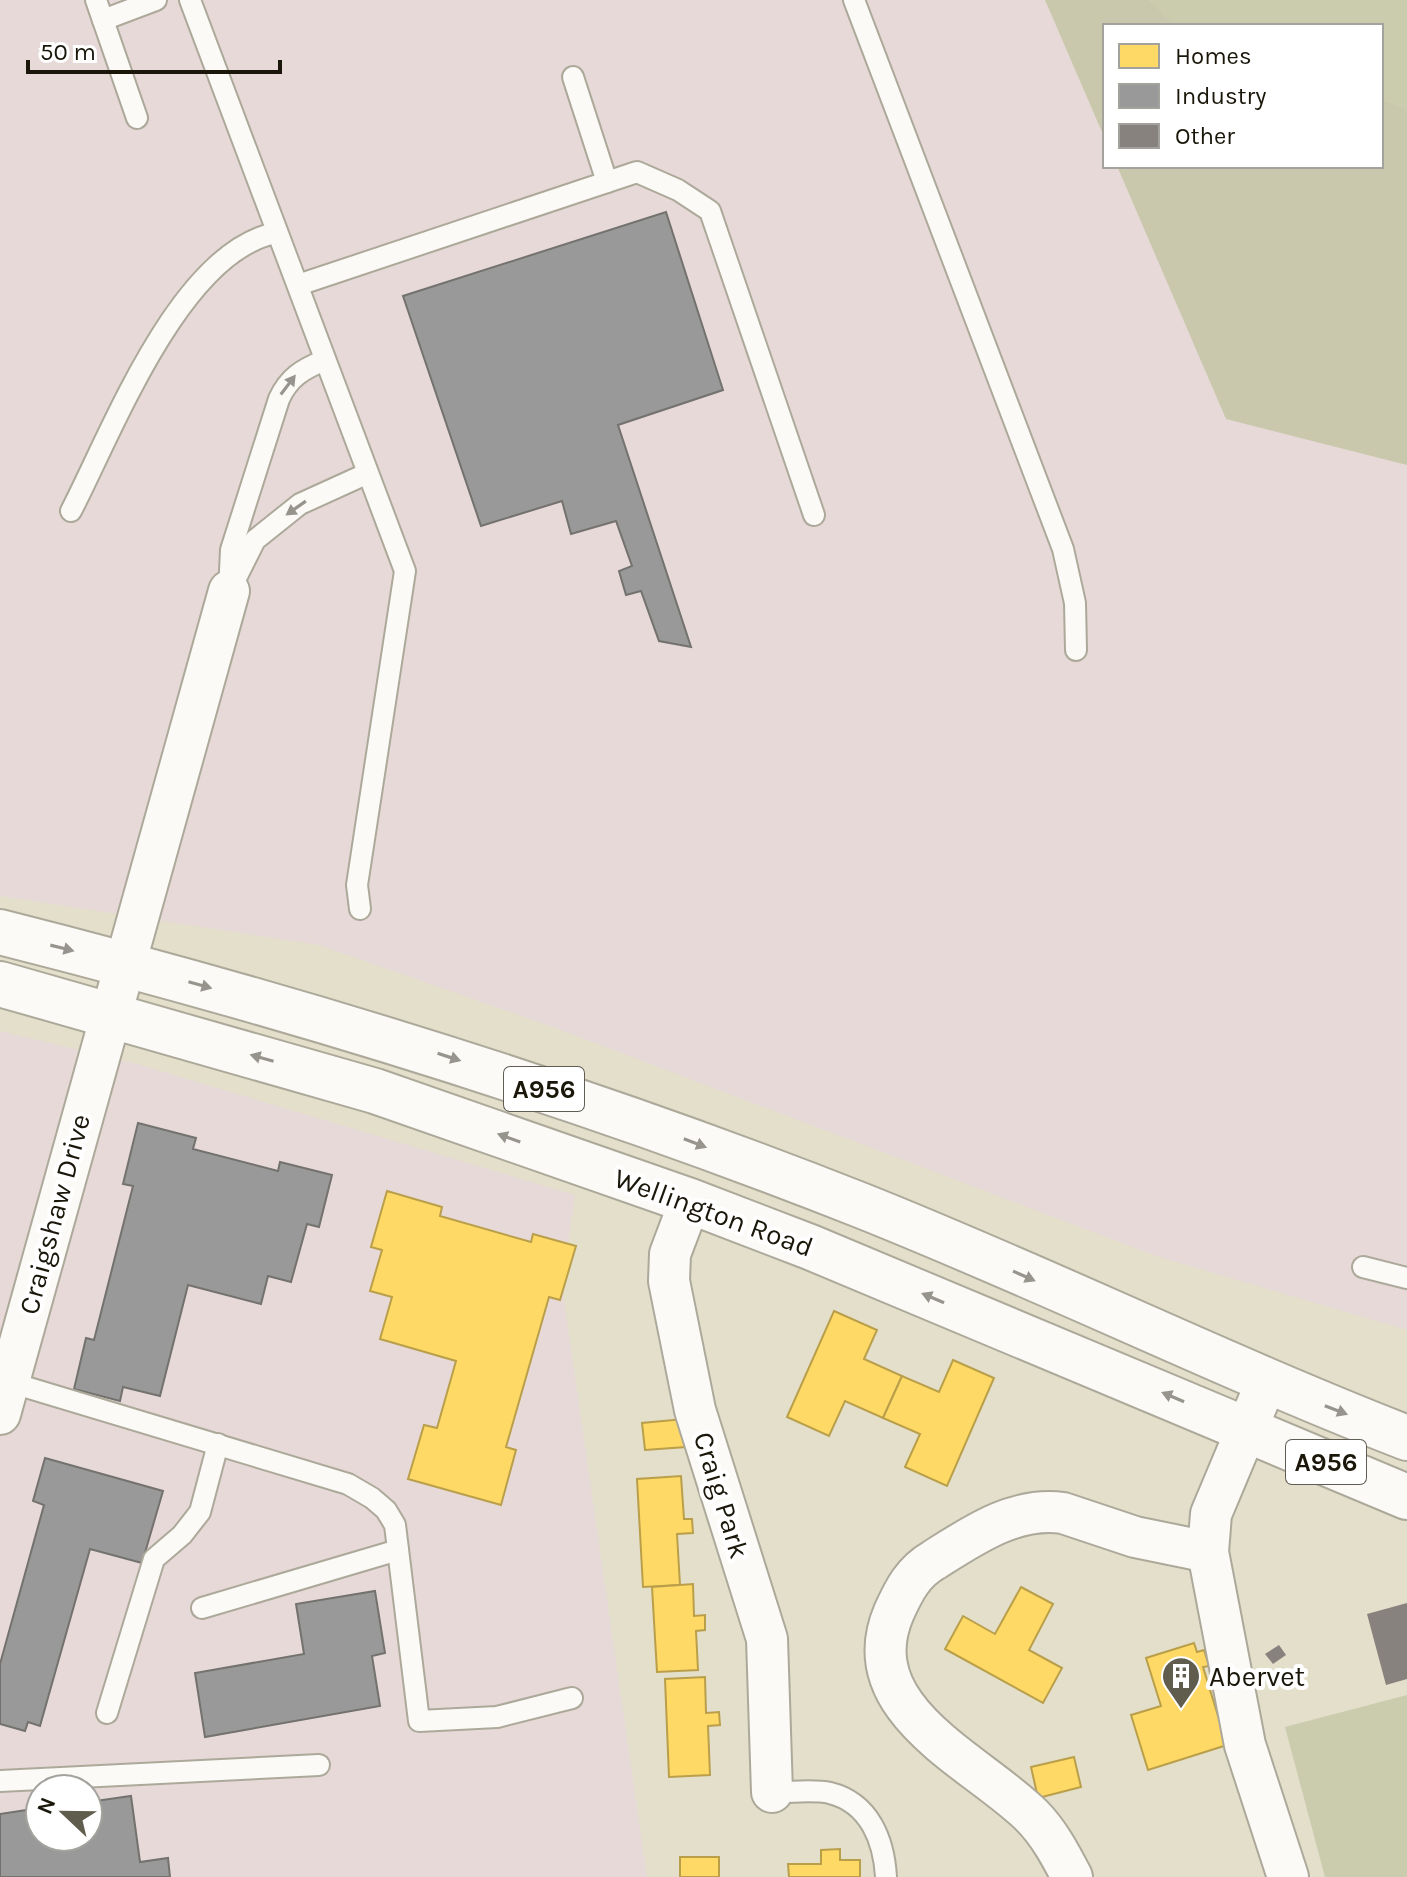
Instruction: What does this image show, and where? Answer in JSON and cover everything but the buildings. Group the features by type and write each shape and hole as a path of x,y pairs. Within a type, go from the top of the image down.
{"main road":[{"name":"Wellington Road","path":"0,932 125,963 401,1042 611,1111 863,1207 1266,1383 1407,1438"},
{"name":"Wellington Road","path":"0,984 375,1091 690,1201 1245,1427 1407,1497"}],"street":[{"name":"Craigshaw Drive","path":"4,1398 229,591"},
{"name":"Craig Park","path":"690,1201 670,1254 669,1281 695,1410 767,1639 772,1792"},
{"path":"1266,1383 1211,1514 1208,1552 1245,1745 1288,1877"},
{"path":"1072,1877 1057,1848 1033,1816 927,1732 904,1706 891,1678 887,1649 890,1622 919,1569 980,1531 1013,1518 1050,1511 1135,1537 1208,1552"}],"lane":[{"path":"96,0 137,118"},
{"path":"103,20 156,0"},
{"path":"190,0 405,571 357,885 360,909"},
{"path":"854,0 1063,549 1075,603 1076,650"},
{"path":"573,77 607,182"},
{"path":"298,285 637,172 678,190 710,211 814,515"},
{"path":"71,511 132,382 187,298 219,261 257,236 276,233"},
{"path":"229,591 231,550 279,399 286,383 303,369 325,360"},
{"path":"229,591 255,540 300,504 366,474"},
{"path":"1363,1267 1407,1278"},
{"path":"4,1398 218,1444 348,1484 372,1498 395,1525 419,1721 497,1717 572,1698"},
{"path":"107,1713 154,1559 182,1535 200,1512 218,1444"},
{"path":"202,1608 398,1550"},
{"path":"0,1781 319,1765"},
{"path":"772,1792 830,1793 864,1813 884,1848 886,1877"}],"shaded area":[{"path":"0,0 1045,0 1103,134 1103,168 1118,168 1226,418 1407,465 1407,1330 1156,1256 553,1027 319,945 0,896"},
{"path":"0,1031 137,1064 575,1195 562,1286 647,1877 0,1877"}],"green space":[{"path":"1045,0 1150,0 1173,24 1103,24 1103,134"},
{"path":"1150,0 1407,0 1407,109 1383,100 1383,24 1173,24"},
{"path":"1383,100 1407,109 1407,465 1226,419 1118,168 1383,168"},
{"path":"1407,1695 1407,1877 1325,1877 1285,1727"}],"place":[{"name":"Abervet","path":"1181,1710"}]}
